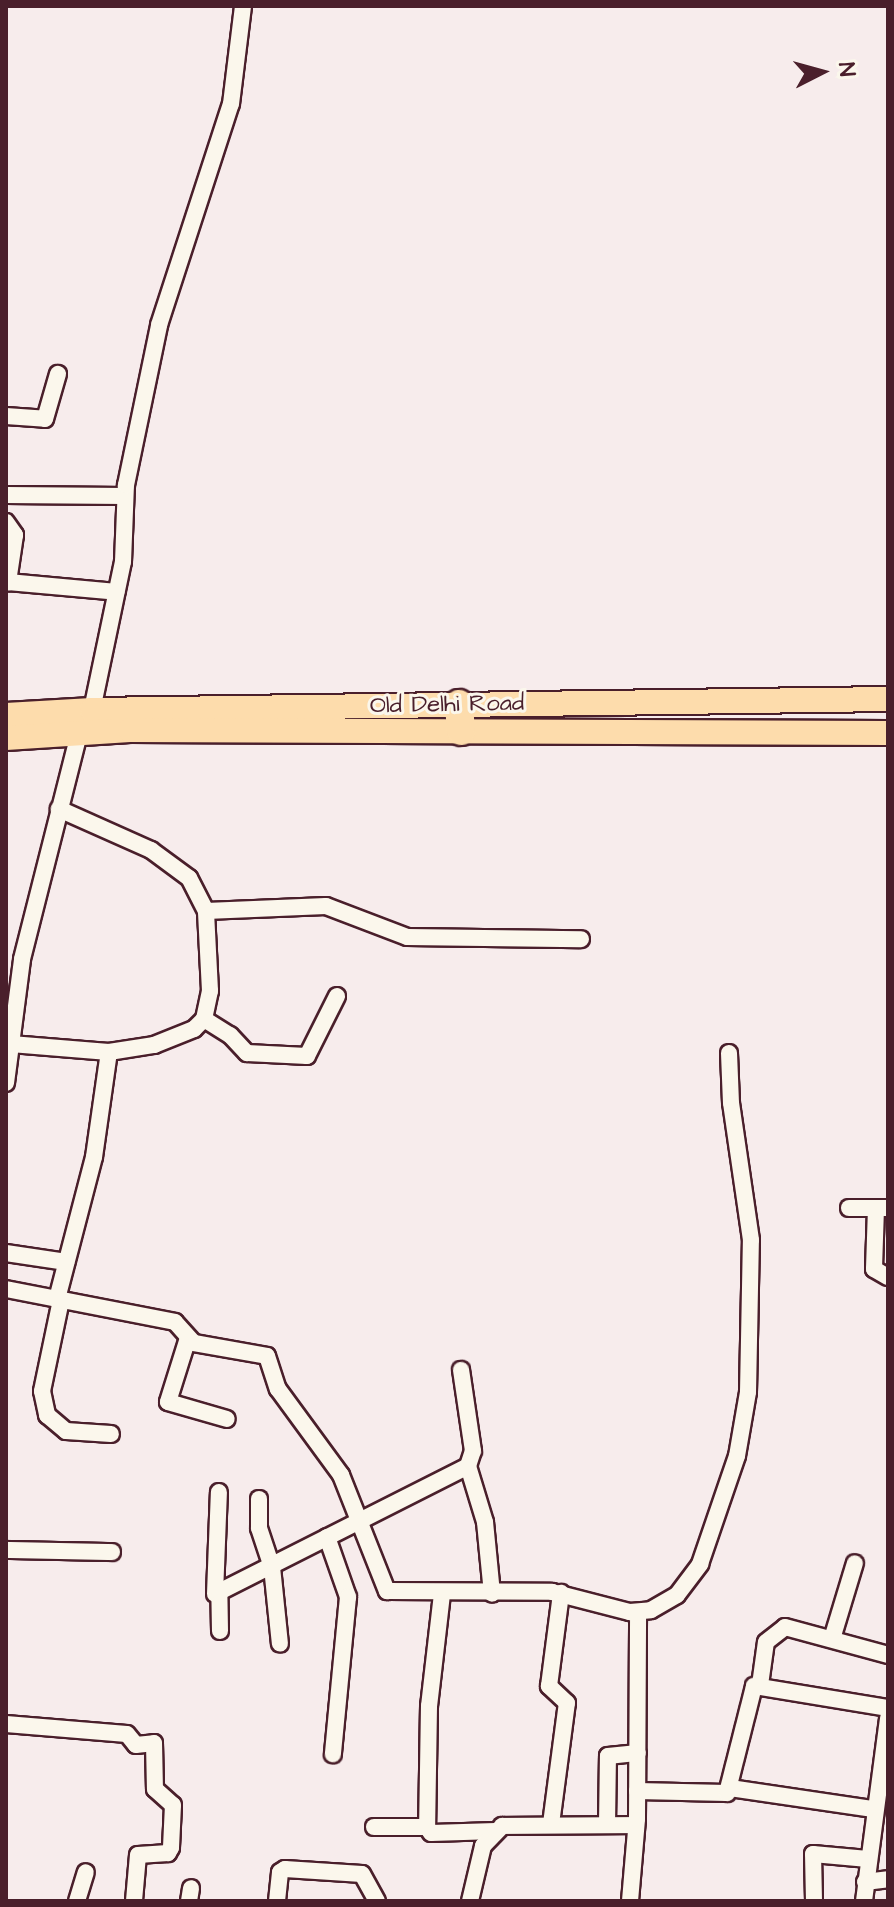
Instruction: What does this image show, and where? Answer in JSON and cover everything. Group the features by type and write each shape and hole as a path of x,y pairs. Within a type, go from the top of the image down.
{"main road":[{"name":"Old Delhi Road","path":"6,738 888,699"},
{"name":"Old Delhi Road","path":"6,715 92,710 460,718 888,733"}],"street":[{"path":"92,710 125,548 125,496 159,325 231,104 243,6"},
{"path":"6,416 45,419 58,374"},
{"path":"6,495 125,496"},
{"path":"6,522 15,535 8,582 117,592"},
{"path":"6,1083 19,974 79,733"},
{"path":"11,1044 109,1052 179,1037 204,1019 210,991 206,911 189,878 167,859 59,809"},
{"path":"206,911 326,906 407,937 581,939"},
{"path":"204,1019 230,1035 247,1053 307,1056 337,996"},
{"path":"109,1052 94,1157 66,1262 42,1391 47,1415 66,1431 111,1434"},
{"path":"6,1289 175,1322 188,1338 201,1346 267,1356 278,1389 321,1443 360,1518 387,1591 561,1593 638,1613 677,1595 691,1581 740,1444 749,1374 751,1240 731,1103 729,1053"},
{"path":"849,1208 882,1208 874,1269 888,1277"},
{"path":"6,1253 66,1262"},
{"path":"188,1338 168,1402 227,1419"},
{"path":"461,1370 473,1451 468,1466 485,1522 492,1594"},
{"path":"215,1594 468,1466"},
{"path":"219,1492 215,1594 220,1631"},
{"path":"259,1499 260,1536 272,1567 280,1644"},
{"path":"327,1537 348,1597 333,1754"},
{"path":"6,1550 112,1552"},
{"path":"832,1639 855,1563"},
{"path":"551,1824 567,1703 549,1686 561,1593"},
{"path":"442,1594 429,1706 427,1827 431,1833 496,1831 512,1824 636,1825"},
{"path":"630,1901 637,1791 638,1613"},
{"path":"760,1685 766,1642 778,1628 888,1655"},
{"path":"730,1788 750,1691 760,1685 888,1708"},
{"path":"864,1901 888,1719"},
{"path":"6,1724 154,1743 155,1789 173,1805 171,1848 168,1853 138,1855 134,1901"},
{"path":"607,1825 608,1756 638,1753"},
{"path":"637,1791 720,1795 730,1788 878,1802"},
{"path":"374,1827 427,1827"},
{"path":"470,1901 483,1846 496,1831"},
{"path":"814,1901 813,1854 868,1859"},
{"path":"277,1901 280,1872 285,1869 362,1874 377,1901"},
{"path":"77,1901 86,1872"},
{"path":"865,1882 888,1879"}]}
